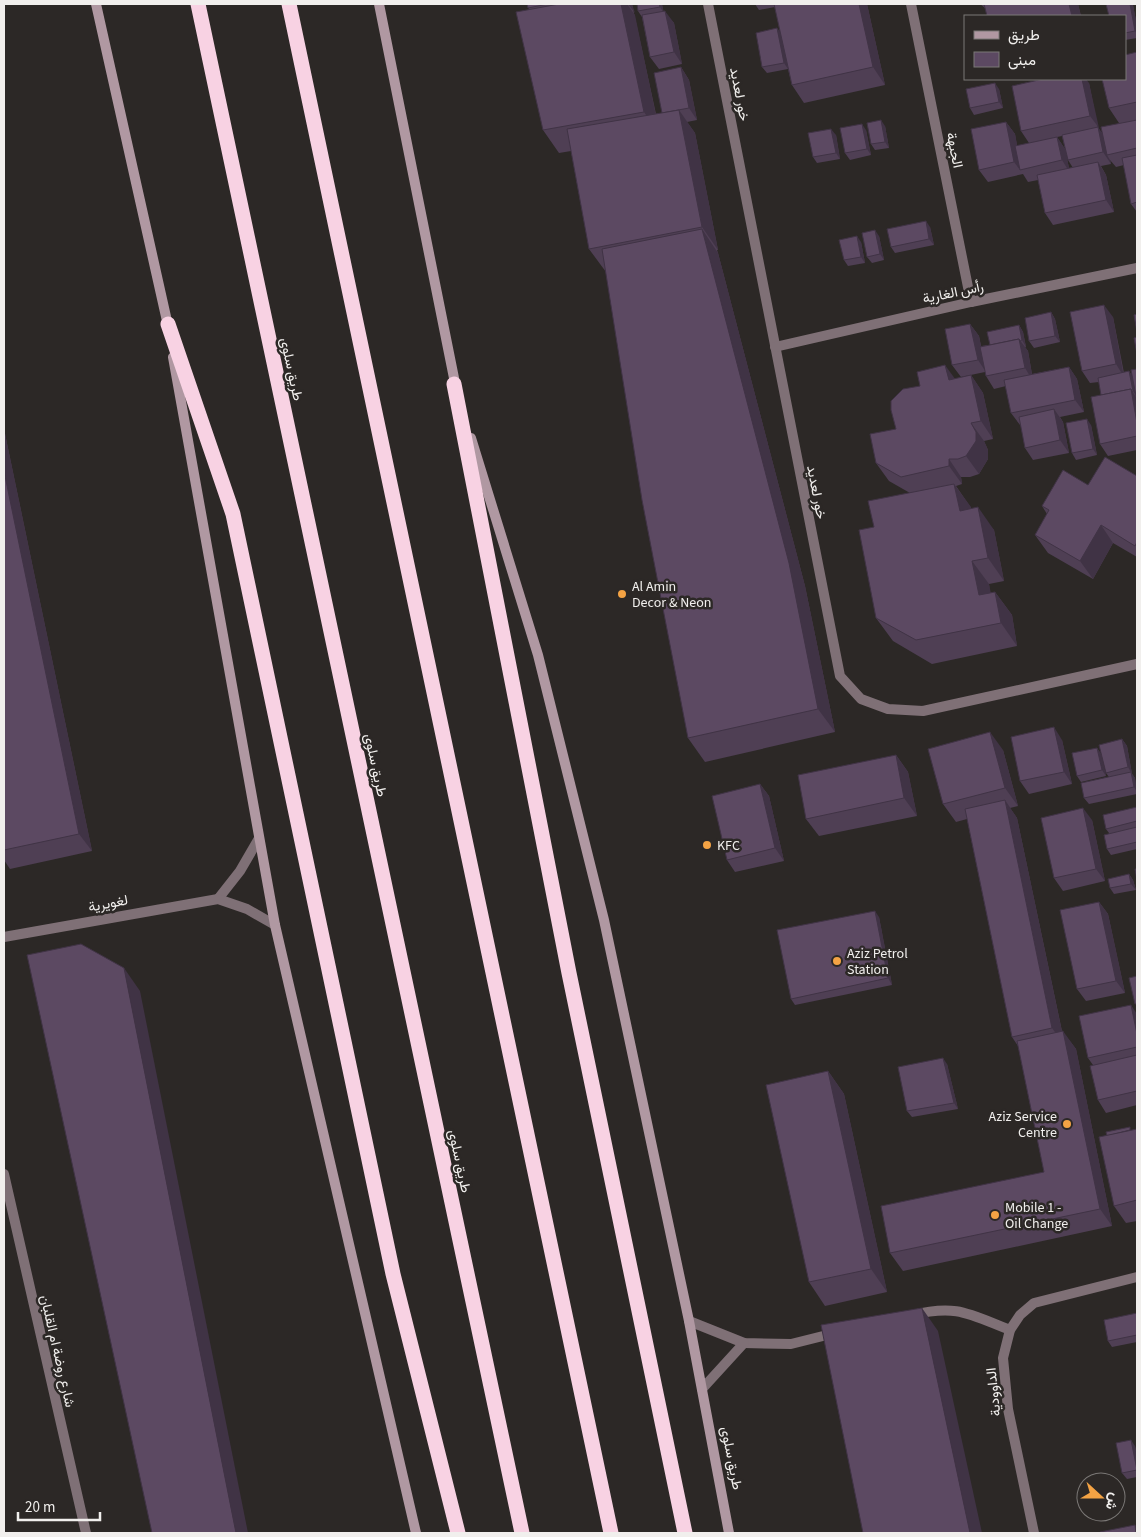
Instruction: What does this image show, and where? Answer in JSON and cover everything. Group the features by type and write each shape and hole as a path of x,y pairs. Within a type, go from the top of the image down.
{"highway":[{"name":"طريق سلوى","path":"198,4 522,1533"},
{"path":"289,4 611,1533"},
{"path":"168,324 233,514 394,1274 458,1533"},
{"path":"454,384 568,973 685,1533"}],"main road":[{"path":"96,4 168,324 258,840 275,925 416,1533"},
{"name":"طريق سلوى","path":"379,4 454,384 538,655 604,920 689,1321 729,1533"}],"street":[{"name":"خور لعديد","path":"708,4 840,676 862,699 888,709 923,711 1137,664"},
{"name":"الجبهة","path":"911,4 972,302"},
{"name":"رأس الغارية","path":"775,347 972,302 1137,268"},
{"path":"218,899 240,871 258,840"},
{"name":"لغويرية","path":"4,937 218,899 248,909 275,925"},
{"name":"شارع روضة ام القلبان","path":"4,1174 86,1533"},
{"name":"الداوودية","path":"1034,1533 1008,1409 1003,1358 1010,1330 1020,1315 1034,1303 1137,1277"},
{"path":"900,1318 937,1309 949,1309 962,1311 1010,1330"},
{"path":"689,1321 744,1343 790,1344 845,1331"},
{"path":"702,1389 744,1343"}],"building":[{"path":"527,4 548,4 528,8"},
{"path":"559,4 621,4 644,112 543,130 516,12"},
{"path":"637,4 659,4 660,7 638,11"},
{"path":"774,4 859,4 873,67 792,85"},
{"path":"984,4 1069,4 1072,15 987,15"},
{"path":"1106,4 1130,4 1135,31 1126,33 1126,15 1109,15"},
{"path":"665,11 674,52 650,57 642,15"},
{"path":"777,28 784,63 762,67 756,33"},
{"path":"1137,52 1137,102 1109,108 1102,80 1126,80 1126,55"},
{"path":"681,67 689,108 662,113 654,73"},
{"path":"1039,80 1082,80 1090,116 1021,131 1012,86"},
{"path":"995,83 999,102 970,108 966,89"},
{"path":"679,110 702,227 589,249 567,129"},
{"path":"881,120 885,142 871,144 867,123"},
{"path":"1137,120 1137,148 1107,155 1101,127"},
{"path":"1006,122 1014,162 979,170 971,129"},
{"path":"862,124 867,149 845,153 840,128"},
{"path":"1098,127 1103,152 1068,160 1062,135"},
{"path":"831,129 836,153 813,157 808,133"},
{"path":"1057,137 1062,160 1020,170 1015,146"},
{"path":"1137,155 1137,202 1131,204 1122,158"},
{"path":"1098,162 1106,200 1045,213 1037,175"},
{"path":"926,221 929,239 891,247 887,229"},
{"path":"702,229 789,563 818,709 688,738 642,500 602,249"},
{"path":"875,230 880,254 867,257 862,233"},
{"path":"857,236 861,257 844,260 839,240"},
{"path":"1104,305 1116,364 1082,371 1070,312"},
{"path":"1051,312 1055,336 1029,341 1025,318"},
{"path":"1137,314 1137,332 1134,315"},
{"path":"970,324 978,360 952,365 945,329"},
{"path":"1019,325 1022,340 990,345 987,332"},
{"path":"1137,337 1137,354 1134,338"},
{"path":"1019,339 1025,368 986,376 980,347"},
{"path":"945,365 949,380 971,375 981,421 971,423 976,432 976,441 966,456 958,459 949,459 949,466 901,477 876,463 870,434 896,429 891,410 891,401 903,389 920,386 917,372"},
{"path":"1069,367 1075,400 1011,413 1004,380"},
{"path":"1137,369 1137,401 1131,370"},
{"path":"1129,371 1132,392 1131,389 1101,395 1098,378"},
{"path":"1131,389 1137,423 1137,436 1100,444 1091,397"},
{"path":"1054,409 1060,440 1025,448 1019,417"},
{"path":"1087,419 1093,449 1072,453 1066,423"},
{"path":"1105,457 1137,476 1137,542 1135,546 1101,525 1080,561 1035,535 1049,510 1042,506 1063,470 1088,485"},
{"path":"4,471 79,834 4,850"},
{"path":"954,484 960,511 978,507 988,558 972,561 979,595 995,592 1001,623 916,640 876,618 859,530 874,527 868,501"},
{"path":"1054,727 1064,772 1020,781 1011,737"},
{"path":"990,732 1005,788 943,804 928,749"},
{"path":"1122,739 1128,767 1106,773 1099,745"},
{"path":"1097,748 1102,770 1077,776 1072,753"},
{"path":"896,755 904,798 806,819 798,775"},
{"path":"1131,772 1134,787 1084,798 1081,783"},
{"path":"760,784 775,848 727,860 712,796"},
{"path":"1005,800 1052,1028 1012,1037 965,809"},
{"path":"1137,807 1137,821 1106,829 1103,815"},
{"path":"1083,808 1096,869 1054,878 1041,818"},
{"path":"1137,827 1137,842 1107,849 1104,835"},
{"path":"1129,874 1131,884 1110,888 1108,879"},
{"path":"1099,902 1116,981 1077,989 1060,910"},
{"name":"Aziz Petrol Station","path":"875,911 888,978 791,999 777,930"},
{"path":"81,944 124,968 236,1533 152,1533 27,955"},
{"path":"1137,976 1137,1004 1135,1004 1129,978"},
{"path":"1131,1005 1137,1034 1137,1047 1088,1058 1079,1016"},
{"name":"Aziz Service Centre","path":"1063,1031 1100,1209 890,1253 881,1206 1044,1172 1017,1041"},
{"path":"1137,1055 1137,1091 1098,1100 1090,1066"},
{"path":"943,1058 954,1103 907,1111 898,1067"},
{"path":"828,1071 871,1269 809,1282 766,1085"},
{"path":"1130,1127 1130,1130 1107,1136 1106,1132"},
{"path":"1137,1129 1137,1200 1114,1206 1099,1137"},
{"path":"922,1308 970,1533 863,1533 821,1325"},
{"path":"1137,1313 1137,1335 1108,1341 1104,1320"},
{"path":"1131,1440 1137,1470 1122,1472 1116,1443"},
{"path":"1135,1525 1136,1533 1100,1532"}],"place":[{"name":"Al Amin Decor & Neon","path":"622,594"},
{"name":"KFC","path":"707,845"},
{"name":"Aziz Petrol Station","path":"837,961"},
{"name":"Aziz Service Centre","path":"1067,1124"},
{"name":"Mobile 1 - Oil Change","path":"995,1215"}]}
